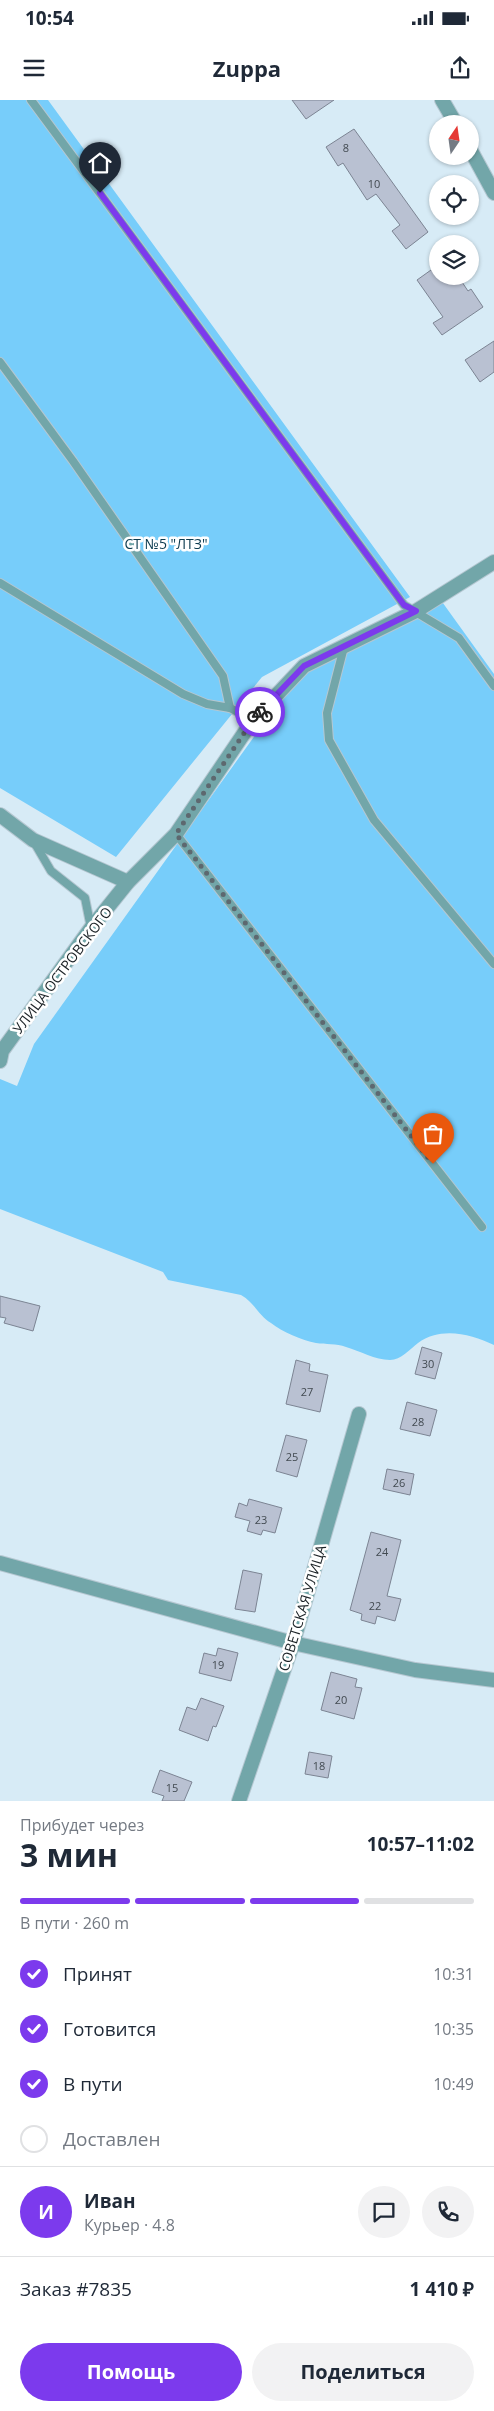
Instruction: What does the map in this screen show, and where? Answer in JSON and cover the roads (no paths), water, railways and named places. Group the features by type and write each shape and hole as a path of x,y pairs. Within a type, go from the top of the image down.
{"street":[{"path":"442,100 451,115"},
{"path":"479,165 494,193"},
{"name":"УЛИЦА ОСТРОВСКОГО","path":"0,1061 2,1051 91,928 128,882 176,834 253,720 304,666 416,611 494,562"},
{"path":"0,815 33,840 128,882"},
{"name":"СОВЕТСКАЯ УЛИЦА","path":"238,1801 293,1643 359,1414"},
{"path":"0,1563 293,1643 414,1670 494,1680"}],"lane":[{"path":"31,100 404,605 459,638 494,686"},
{"path":"0,362 73,461 223,676 230,708"},
{"path":"0,582 184,694 206,704 230,708 253,720"},
{"path":"344,646 327,713 328,740 374,820 494,964"},
{"path":"176,834 482,1227"},
{"path":"33,840 51,870 85,898 91,928"}],"park label":[{"name":"СТ №5 \"ЛТЗ\"","path":"166,543"}]}
